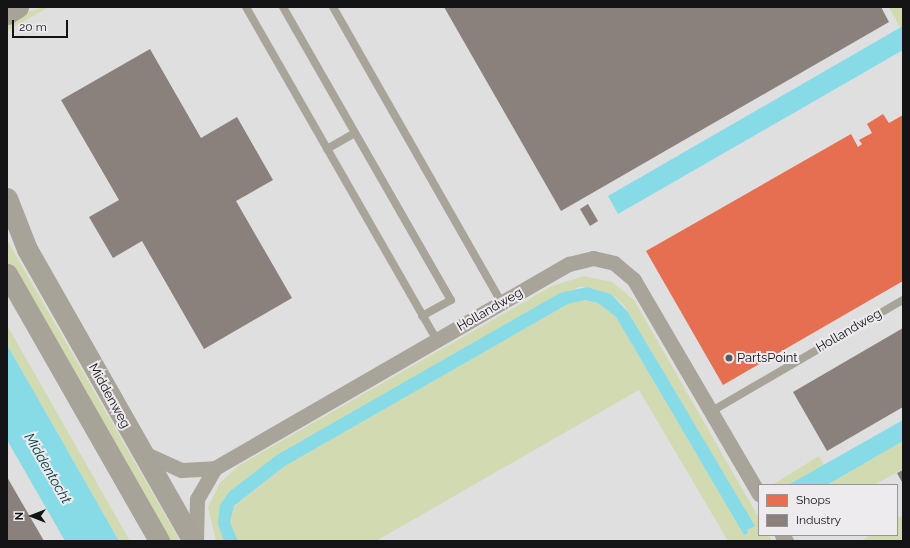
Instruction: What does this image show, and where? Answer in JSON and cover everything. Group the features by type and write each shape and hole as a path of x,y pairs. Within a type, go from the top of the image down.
{"street":[{"path":"7,14 18,7"},
{"name":"Middenweg","path":"7,198 28,249 139,449 195,541"},
{"name":"Middenweg","path":"7,225 28,249"},
{"name":"Hollandweg","path":"139,449 165,466 181,470 215,468 569,264 593,258 614,263 634,280 712,411 758,492"},
{"name":"Middenweg","path":"7,274 159,541"},
{"path":"195,541 197,499 215,468"}],"lane":[{"path":"246,7 437,341"},
{"path":"283,7 451,300 422,316"},
{"path":"333,7 502,303"},
{"path":"327,149 355,133"},
{"name":"Hollandweg","path":"712,411 903,300"}],"green space":[{"path":"43,7 49,7 7,31 7,19"},
{"path":"889,7 903,7 903,26 900,28"},
{"path":"7,240 180,541 166,541 7,263"},
{"path":"584,276 612,282 634,300 758,516 758,536 770,536 772,541 728,541 639,390 376,541 238,541 230,522 234,507 285,466 568,304 585,300 598,303 616,317 744,535 748,533 747,530 754,526 624,305 611,294 587,287 579,287 229,492 224,541 216,541 208,507 220,483 238,466 552,286"},
{"path":"7,325 130,541 119,541 7,345"},
{"path":"903,441 903,469 876,484 829,484"},
{"path":"819,456 824,465 790,484 774,484"},
{"path":"903,515 903,541 861,541 868,536 898,536 898,518"}],"water":[{"path":"903,26 903,50 618,214 608,196"},
{"path":"587,287 611,294 628,312 755,526 747,530 748,533 744,535 616,317 598,303 585,300 568,304 285,466 234,506 230,522 238,541 224,541 218,524 220,505 229,492 277,455 560,293"},
{"name":"Middentocht","path":"7,345 119,541 65,541 7,440"},
{"path":"903,420 903,441 829,484 790,484"}],"building: Shops":[{"path":"883,114 889,123 903,115 903,281 723,385 646,251 851,134 858,147 862,144 859,140 872,133 867,124"}],"building: Industry":[{"path":"444,7 881,7 889,22 561,211"},
{"path":"150,49 201,138 237,117 273,180 236,201 292,298 204,349 142,241 113,258 89,217 119,200 61,100"},
{"path":"588,204 598,221 590,226 580,209"},
{"path":"903,328 903,407 827,451 793,392"},
{"path":"903,470 903,484 897,473"},
{"path":"7,477 44,541 7,541"}],"place":[{"name":"PartsPoint","path":"729,358"}]}
